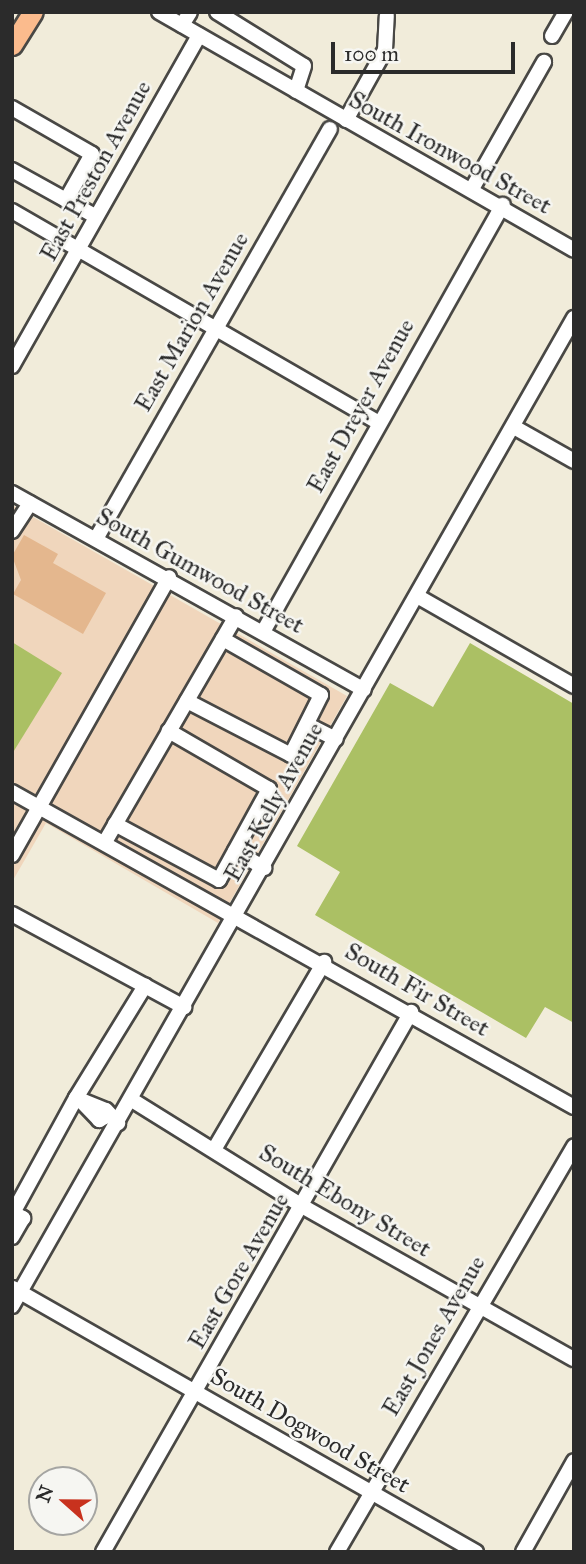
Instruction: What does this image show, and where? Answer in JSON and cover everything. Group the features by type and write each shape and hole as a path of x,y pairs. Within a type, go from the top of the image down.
{"main road":[{"path":"12,45 33,12"}],"street":[{"name":"South Ironwood Street","path":"159,12 186,19 199,35 346,120 473,187 574,250"},
{"path":"218,12 304,66 296,91"},
{"path":"552,36 566,12"},
{"path":"346,120 385,50 386,13"},
{"name":"East Preston Avenue","path":"12,366 199,35"},
{"path":"473,187 544,62"},
{"path":"12,108 92,154 66,200"},
{"name":"East Marion Avenue","path":"96,539 214,326 330,129"},
{"path":"12,170 95,216"},
{"name":"East Dreyer Avenue","path":"262,632 377,422 503,205"},
{"path":"12,211 377,422"},
{"name":"East Kelly Avenue","path":"12,1306 16,1290 112,1120 132,1100 574,318"},
{"path":"514,427 574,461"},
{"name":"South Gumwood Street","path":"12,493 169,577 364,690"},
{"path":"12,531 30,503"},
{"path":"12,855 169,577"},
{"path":"417,596 574,686"},
{"path":"105,842 236,616"},
{"path":"187,701 286,757 308,725 321,695 223,639"},
{"path":"308,725 336,739"},
{"path":"115,824 215,881 235,851 269,789 169,732"},
{"name":"South Fir Street","path":"12,792 40,803 105,842 237,913 574,1107"},
{"path":"235,851 264,868"},
{"path":"15,914 184,1007"},
{"path":"215,1148 324,962"},
{"path":"12,1237 23,1218 13,1213 145,986"},
{"name":"East Gore Avenue","path":"103,1552 411,1012"},
{"path":"78,1099 88,1099 112,1120"},
{"name":"South Ebony Street","path":"132,1100 215,1148 302,1206 574,1359"},
{"name":"East Jones Avenue","path":"337,1552 478,1305 574,1146"},
{"name":"South Dogwood Street","path":"16,1290 476,1552"},
{"path":"523,1552 574,1461"}],"shaded area":[{"path":"12,505 347,696 218,923 46,823 12,882"}],"green space":[{"path":"12,642 62,673 12,754"},
{"path":"470,643 574,704 574,1023 545,1007 526,1038 315,915 340,872 297,846 390,683 433,707"}],"building":[{"path":"24,535 58,554 53,563 106,593 83,634 13,594 21,580 12,556"}]}
